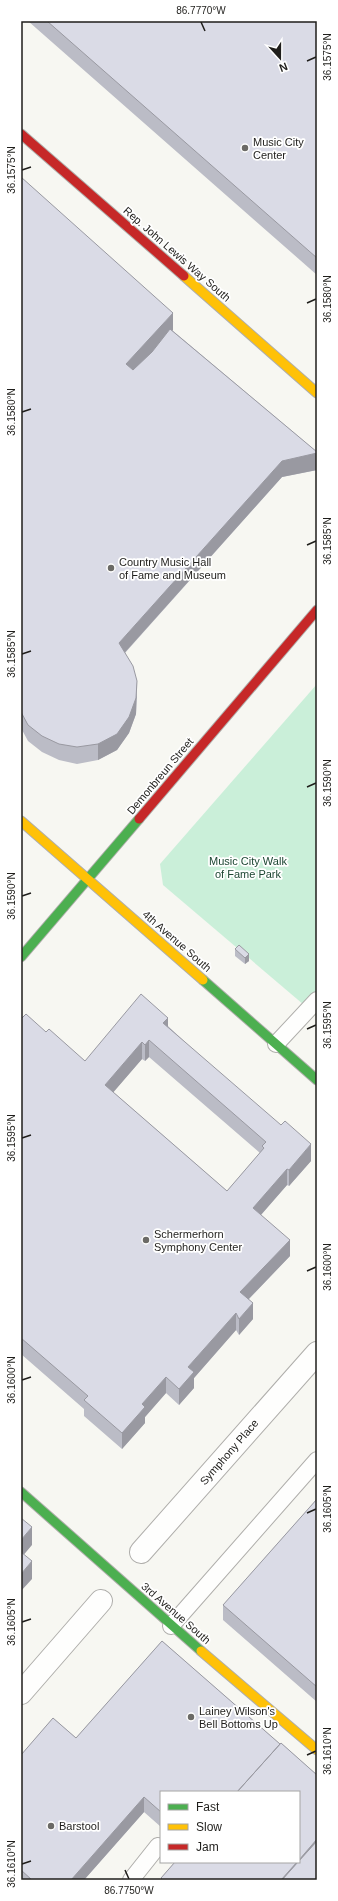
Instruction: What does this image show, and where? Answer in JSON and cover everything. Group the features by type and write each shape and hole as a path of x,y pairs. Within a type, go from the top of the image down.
{"street":[{"name":"Rep. John Lewis Way South","path":"21,134 317,393"},
{"name":"Demonbreun Street","path":"21,957 317,610"},
{"name":"4th Avenue South","path":"21,821 317,1080"},
{"name":"Symphony Place","path":"141,1552 317,1352"},
{"name":"3rd Avenue South","path":"21,1492 171,1626 317,1750"},
{"path":"21,1693 101,1601"}],"lane":[{"path":"276,1044 317,1000"},
{"path":"171,1626 317,1460"},
{"path":"131,1880 158,1846"}],"green space":[{"name":"Music City Walk of Fame Park","path":"317,684 317,1016 163,885 160,864"}],"building":[{"name":"Music City Center","path":"47,21 317,21 317,258"},
{"name":"Country Music Hall of Fame and Museum","path":"21,177 173,313 126,364 133,370 152,352 170,329 317,452 282,461 119,643 133,666 137,681 136,698 129,717 117,734 98,744 77,747 59,744 42,736 28,725 21,712"},
{"path":"239,945 249,954 245,958 235,949"},
{"name":"Schermerhorn Symphony Center","path":"141,994 168,1018 163,1023 281,1125 285,1121 311,1144 253,1208 290,1240 240,1292 253,1303 239,1319 236,1313 188,1367 194,1372 179,1389 166,1377 142,1404 145,1407 122,1433 84,1400 88,1396 21,1338 21,1019 26,1014 46,1032 49,1029 85,1061","holes":["149,1040 266,1142 262,1146 264,1148 227,1191 105,1085 142,1042 145,1045"]},
{"path":"317,1499 317,1687 223,1605"},
{"path":"21,1518 32,1527 21,1540"},
{"path":"21,1552 32,1561 21,1574"},
{"path":"162,1641 280,1744 238,1791 160,1791 160,1811 144,1797 71,1880 32,1880 21,1870 21,1755 53,1718 76,1738"},
{"path":"281,1743 317,1775 317,1839 300,1859 300,1791 238,1791"},
{"path":"317,1841 317,1880 282,1880 297,1863 300,1863 300,1860"},
{"path":"174,1863 296,1863 281,1880 163,1880 161,1878"}],"traffic: fast":[{"path":"21,957 139,819"},
{"path":"203,980 317,1080"},
{"path":"21,1492 201,1651"}],"traffic: slow":[{"path":"184,276 317,393"},
{"path":"21,821 203,980"},
{"path":"201,1651 317,1750"}],"traffic: jam":[{"path":"21,134 184,276"},
{"path":"139,819 317,610"}],"place":[{"name":"Music City Center","path":"245,148"},
{"name":"Country Music Hall of Fame and Museum","path":"111,568"},
{"name":"Schermerhorn Symphony Center","path":"146,1240"},
{"name":"Lainey Wilson's Bell Bottoms Up","path":"191,1717"},
{"name":"Barstool","path":"51,1826"}]}
